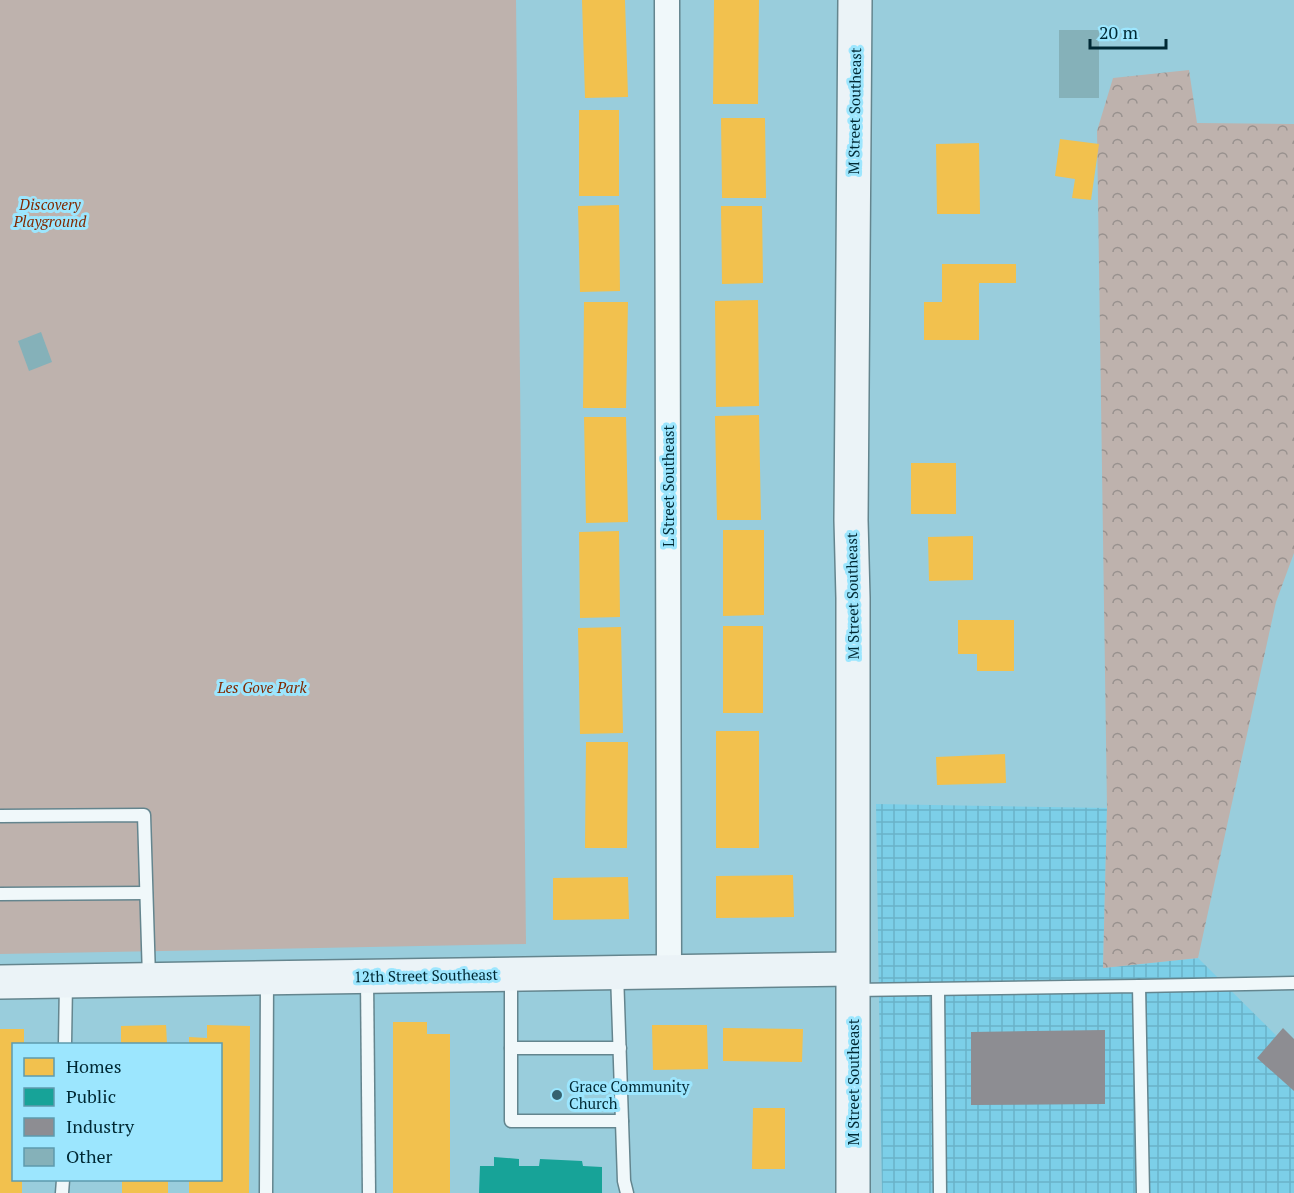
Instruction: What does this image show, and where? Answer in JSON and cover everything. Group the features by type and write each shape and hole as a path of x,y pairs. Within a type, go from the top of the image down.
{"main road":[{"name":"M Street Southeast","path":"853,1193 853,598 850,520 855,0"},
{"name":"12th Street Southeast","path":"0,982 618,972 852,980"}],"street":[{"name":"L Street Southeast","path":"667,0 669,972"}],"lane":[{"path":"0,816 144,815 148,980"},
{"path":"0,894 146,893"},
{"path":"618,972 624,1181 627,1193"},
{"path":"511,974 511,1121 622,1121"},
{"path":"367,976 369,1193"},
{"path":"266,1193 267,978"},
{"path":"852,980 938,990 1294,983"},
{"path":"65,1043 66,981"},
{"path":"1139,986 1143,1193"},
{"path":"938,990 940,1193"},
{"path":"511,1048 620,1048"}],"shaded area":[{"path":"876,804 1107,808 1103,968 1198,958 1294,1053 1294,1193 882,1193"}],"green space":[{"name":"Les Gove Park","path":"0,0 516,0 526,944 0,954"},
{"path":"1189,70 1197,123 1294,124 1294,553 1276,602 1198,958 1103,968 1107,808 1097,131 1113,78"}],"building: Homes":[{"path":"582,0 625,0 628,97 585,98"},
{"path":"714,0 759,0 758,104 713,104"},
{"path":"579,110 619,110 619,196 579,196"},
{"path":"721,118 765,118 766,198 722,198"},
{"path":"1060,139 1099,144 1091,200 1072,198 1075,179 1055,176"},
{"path":"979,143 980,214 937,214 936,144"},
{"path":"619,205 620,291 580,292 578,206"},
{"path":"721,206 762,206 763,283 722,284"},
{"path":"942,264 1016,264 1016,283 979,283 979,340 924,340 924,302 942,302"},
{"path":"758,300 759,406 716,407 715,301"},
{"path":"584,302 628,302 626,408 583,408"},
{"path":"759,415 761,520 717,520 715,416"},
{"path":"584,417 626,417 628,522 586,523"},
{"path":"911,463 956,463 956,514 911,514"},
{"path":"723,530 764,530 764,615 723,616"},
{"path":"619,531 620,617 580,618 579,532"},
{"path":"973,536 973,580 929,581 928,537"},
{"path":"958,620 1014,620 1014,671 977,671 977,654 958,654"},
{"path":"723,626 763,626 763,713 723,713"},
{"path":"621,627 623,733 580,734 578,628"},
{"path":"716,731 759,731 759,848 716,848"},
{"path":"586,742 628,742 627,848 585,848"},
{"path":"1005,754 1006,783 937,785 936,757"},
{"path":"793,875 794,917 716,918 716,876"},
{"path":"628,877 629,919 553,920 553,878"},
{"path":"393,1022 427,1022 427,1034 450,1034 450,1193 393,1193"},
{"path":"166,1025 167,1043 121,1043 121,1026"},
{"path":"207,1025 250,1026 249,1193 189,1193 189,1181 222,1181 222,1043 189,1043 189,1037 207,1038"},
{"path":"652,1025 707,1025 708,1069 653,1070"},
{"path":"723,1028 803,1029 802,1062 723,1061"},
{"path":"0,1029 24,1029 24,1043 12,1043 12,1181 22,1181 22,1193 0,1193"},
{"path":"753,1108 785,1108 785,1169 752,1169"},
{"path":"122,1181 168,1181 168,1193 122,1193"}],"building: Public":[{"path":"494,1157 519,1159 519,1166 539,1166 540,1159 582,1161 583,1166 602,1167 602,1193 479,1193 480,1166 494,1166"}],"building: Industry":[{"path":"1283,1028 1294,1039 1294,1091 1257,1058"},
{"path":"1105,1030 1105,1104 971,1105 971,1032"}],"building: Other":[{"path":"1059,30 1099,30 1099,98 1059,98"},
{"path":"41,332 52,362 29,371 18,341"}],"place":[{"name":"Grace Community Church","path":"557,1095"}],"park label":[{"name":"Discovery Playground","path":"50,212"}]}
